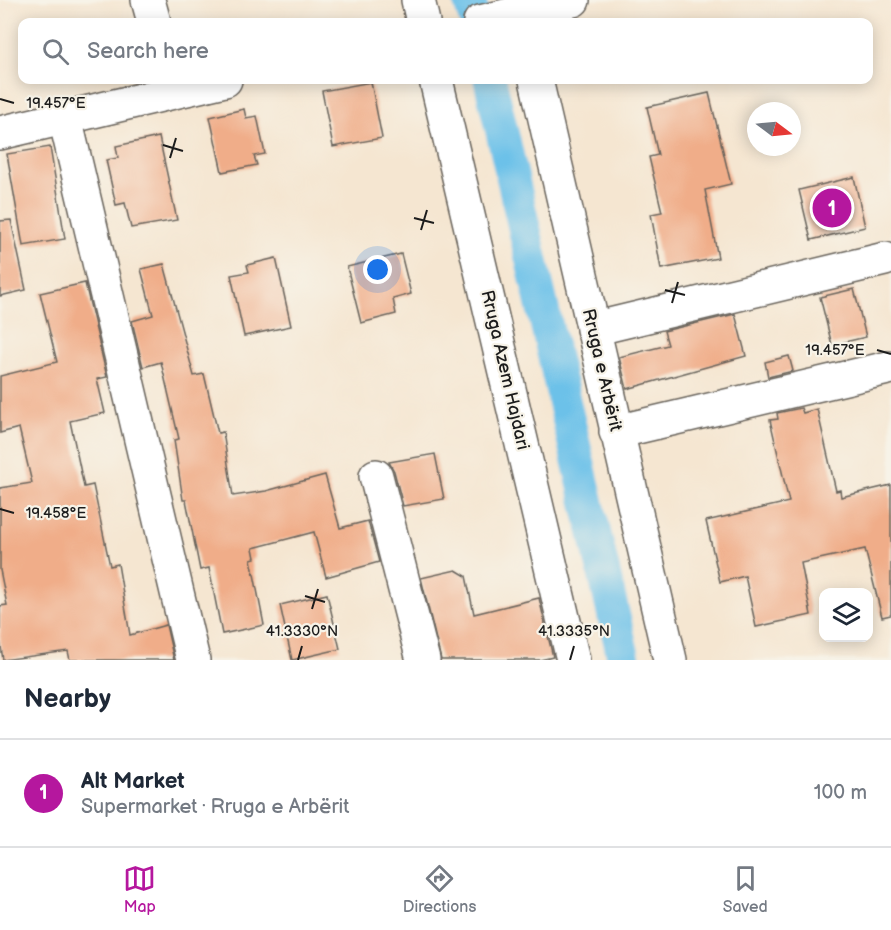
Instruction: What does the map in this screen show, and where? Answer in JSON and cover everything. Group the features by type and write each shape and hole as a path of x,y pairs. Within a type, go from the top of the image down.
{"street":[{"path":"148,0 153,18"},
{"path":"418,0 422,18"},
{"path":"508,15 573,0"},
{"path":"0,132 64,118 168,86 187,84"},
{"name":"Rruga Azem Hajdari","path":"437,84 573,660"},
{"name":"Rruga e Arbërit","path":"537,84 670,660"},
{"path":"64,118 193,660"},
{"path":"593,329 885,259"},
{"path":"616,432 888,368"},
{"path":"376,476 423,660"}],"building":[{"path":"371,84 382,138 333,147 322,91"},
{"path":"709,93 731,184 705,190 718,258 661,269 651,214 662,212 649,157 658,155 647,107"},
{"path":"244,109 246,118 257,116 265,154 254,156 257,165 222,172 210,117"},
{"path":"159,137 177,220 131,228 125,203 116,205 106,160 118,158 116,146"},
{"path":"50,147 65,239 23,246 7,154"},
{"path":"854,177 865,227 811,240 799,190"},
{"path":"11,220 26,290 0,296 0,221"},
{"path":"401,254 411,294 393,299 396,314 361,323 347,267"},
{"path":"276,258 291,326 244,336 231,275 249,272 247,265"},
{"path":"164,264 194,376 204,374 218,433 223,432 233,496 266,491 325,475 340,528 368,521 379,562 326,577 314,532 253,548 255,558 251,559 264,625 222,634 209,568 200,570 186,500 183,500 174,440 179,439 161,362 143,367 132,321 153,315 141,269"},
{"path":"85,283 107,377 97,379 105,413 70,421 84,487 93,485 110,566 118,564 130,635 166,625 174,660 70,660 68,651 3,660 0,640 0,606 7,605 0,570 0,488 32,483 19,428 0,433 0,376 57,362 40,293"},
{"path":"854,289 866,337 832,345 820,297"},
{"path":"735,314 746,356 627,389 619,357 668,345 664,331"},
{"path":"789,356 793,371 768,377 765,362"},
{"path":"801,408 803,413 817,409 836,491 840,490 841,497 891,485 891,615 882,617 865,549 801,563 811,615 756,627 745,576 720,582 706,521 789,502 770,420 778,419 777,413"},
{"path":"435,454 444,499 403,506 394,471 389,462"},
{"path":"456,570 466,576 474,614 539,598 553,657 540,660 441,660 421,578"},
{"path":"327,594 340,649 292,660 280,605"}],"waterway":[{"path":"469,0 475,18"},
{"path":"491,84 624,660"}],"place":[{"name":"Alt Market","path":"832,208"}]}
